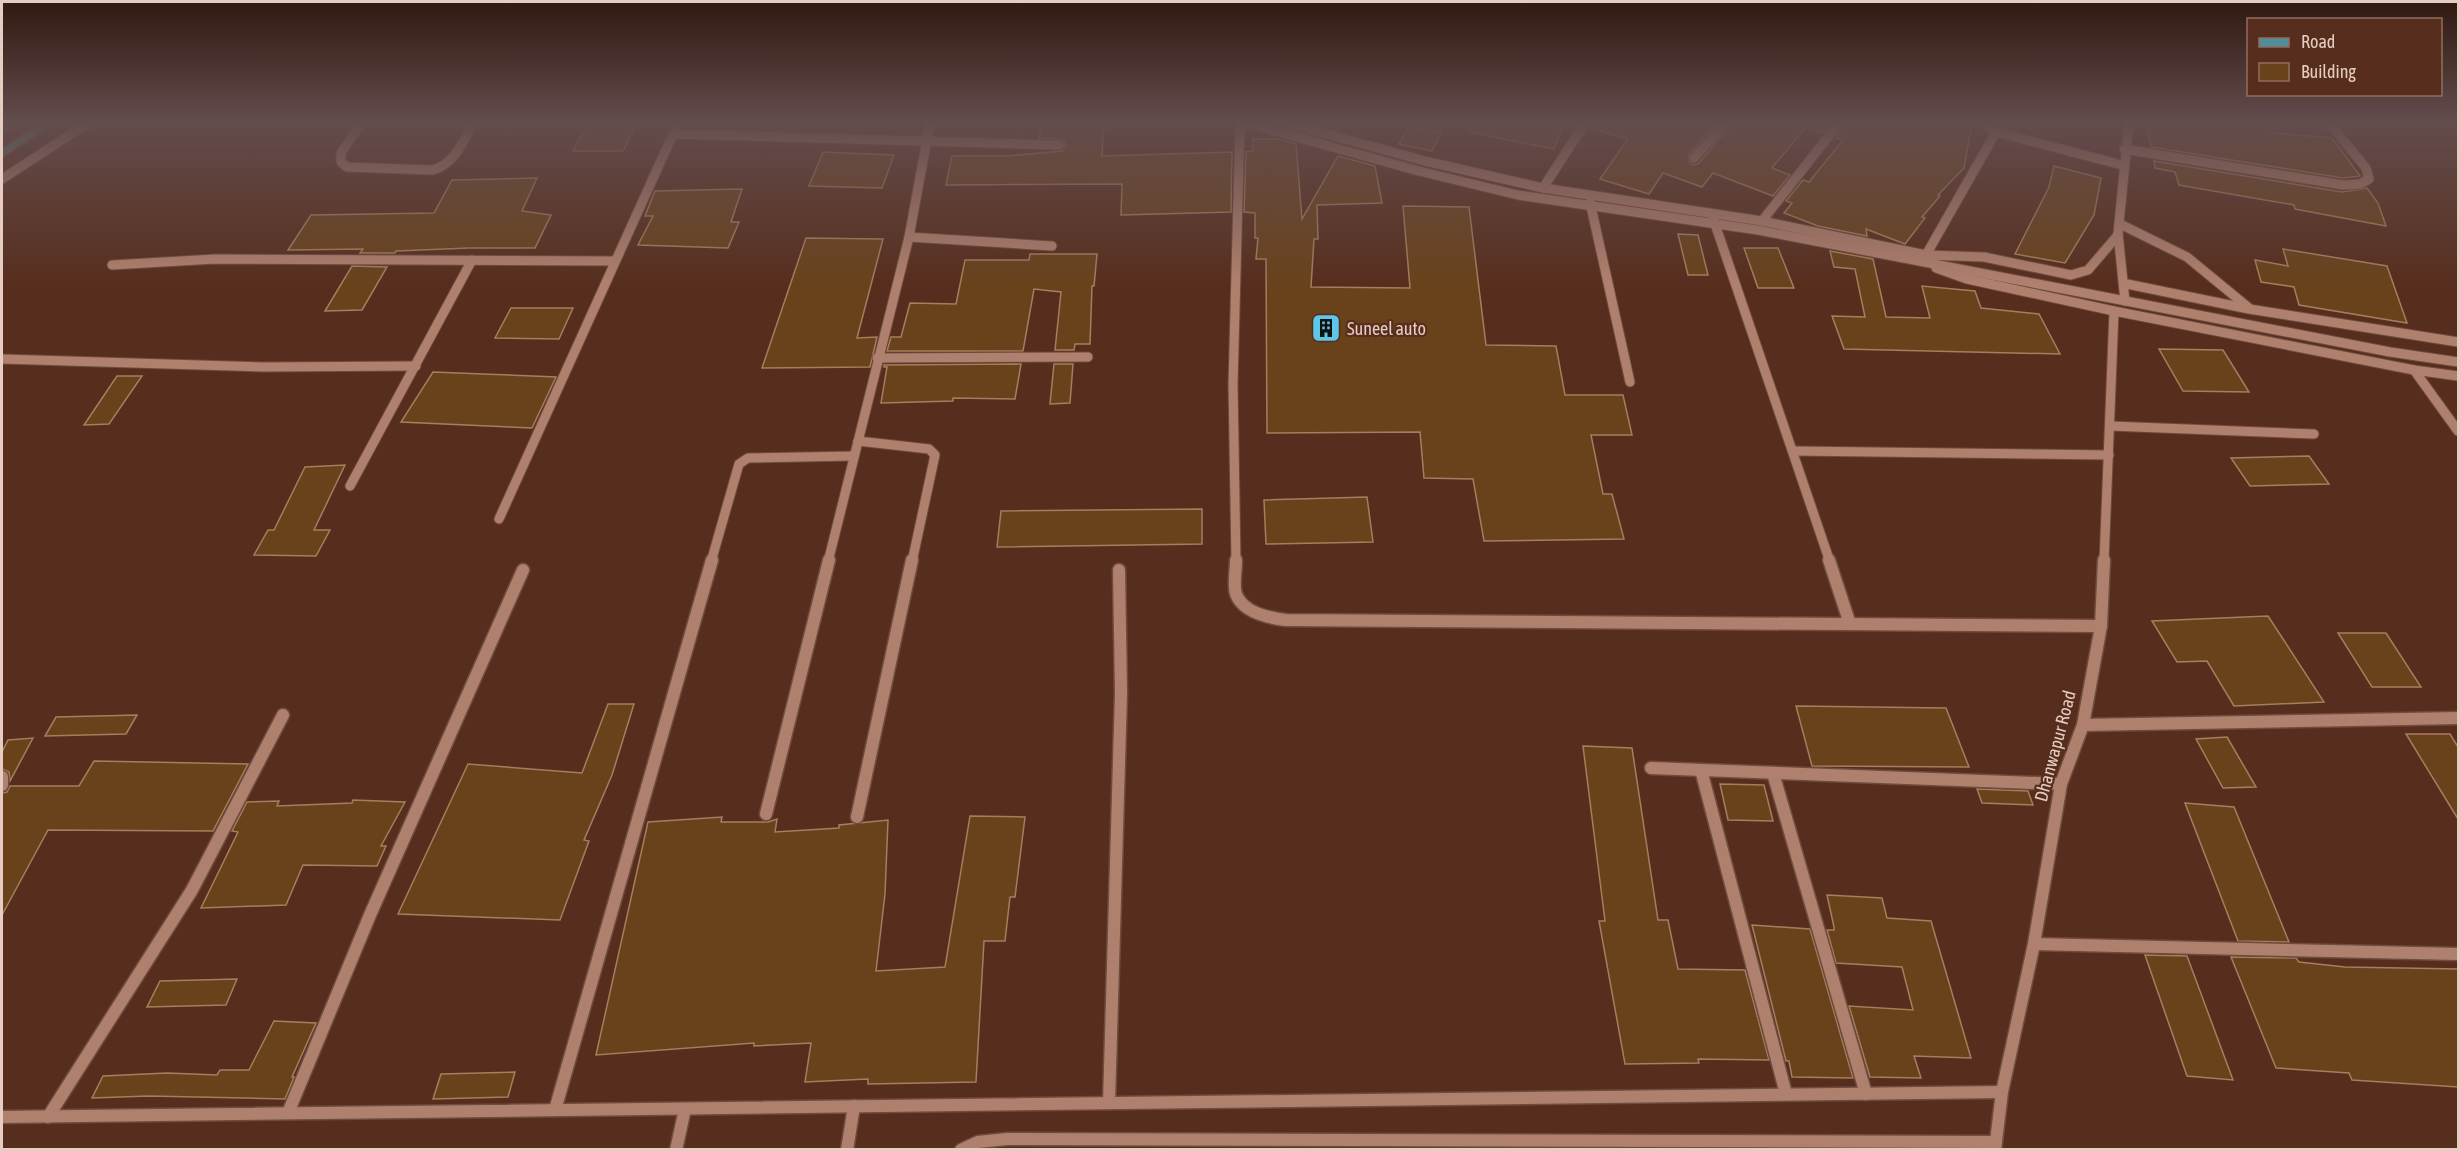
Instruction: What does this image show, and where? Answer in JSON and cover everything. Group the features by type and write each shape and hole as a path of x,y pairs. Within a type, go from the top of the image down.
{"street":[{"path":"499,519 653,177"},
{"path":"766,814 909,237 920,177"},
{"path":"1239,177 1233,384 1236,594 1246,609 1265,618 1295,621 2101,626"},
{"path":"1443,177 1518,195 1590,207 1758,230 1924,259 1984,257 2071,275 2088,270 2118,235"},
{"path":"1494,177 1543,188 1762,221 1940,264 2390,352 2458,362"},
{"path":"1543,188 1550,177"},
{"path":"1762,221 1797,177"},
{"path":"1924,259 1971,177"},
{"path":"2122,177 2118,235 2127,284 2125,301"},
{"path":"2293,177 2343,185 2360,184 2369,179 2368,177"},
{"path":"1590,195 1590,207 1629,382"},
{"path":"1712,213 1794,451 1850,624"},
{"path":"2120,224 2187,256 2249,309"},
{"path":"909,237 1052,246"},
{"path":"112,265 215,259 615,261"},
{"path":"1924,259 1967,279 2114,311 2414,370 2458,376"},
{"path":"350,486 472,260"},
{"path":"2127,284 2249,309 2458,342"},
{"name":"Dhanwapur Road","path":"1996,1146 2002,1092 2034,944 2061,784 2083,725 2101,626 2114,311"},
{"path":"878,358 1088,357"},
{"path":"2,359 264,367 416,366"},
{"path":"2414,370 2458,431"},
{"path":"2110,426 2314,434"},
{"path":"856,817 934,455 929,449 858,441"},
{"path":"1794,451 2109,455"},
{"path":"555,1110 739,464 748,458 855,456"},
{"path":"288,1113 370,915 523,570"},
{"path":"1109,1103 1121,693 1119,570"},
{"path":"48,1117 192,890 283,715"},
{"path":"2083,725 2458,718"},
{"path":"1651,768 2061,784"},
{"path":"1701,770 1786,1094"},
{"path":"1773,772 1866,1094"},
{"path":"2,777 2,785"},
{"path":"2034,944 2458,954"},
{"path":"2,1117 2002,1092"},
{"path":"847,1149 854,1106"},
{"path":"676,1149 686,1109"},
{"path":"961,1149 978,1142 1007,1139 1996,1146"}],"building":[{"path":"813,177 886,177 882,188 809,186"},
{"path":"948,177 1232,177 1231,212 1121,215 1122,184 946,185"},
{"path":"1245,177 1299,177 1302,219 1326,177 1377,177 1382,203 1317,205 1318,239 1314,239 1311,287 1410,288 1403,206 1469,207 1486,345 1556,346 1565,395 1623,395 1632,435 1591,435 1603,494 1612,494 1624,539 1484,541 1473,479 1424,478 1420,432 1267,433 1266,259 1256,259 1258,238 1255,238 1255,213 1244,212"},
{"path":"1602,177 1661,177 1649,194 1600,179"},
{"path":"1673,177 1710,177 1702,187"},
{"path":"1723,177 1789,177 1773,196"},
{"path":"1813,177 1956,177 1938,195 1940,196 1922,217 1925,218 1905,244 1866,229 1867,236 1818,226 1784,213 1792,203 1786,201 1803,180 1809,182"},
{"path":"2051,177 2101,178 2094,215 2065,263 2015,254 2049,187"},
{"path":"2176,177 2249,177 2342,192 2367,188 2378,203 2386,226 2295,209 2294,205 2179,185"},
{"path":"537,178 522,211 551,215 535,248 469,248 396,251 395,253 360,253 363,249 288,250 311,215 434,213 452,180"},
{"path":"742,189 731,222 739,222 728,248 638,245 653,216 645,216 655,191"},
{"path":"1678,234 1698,235 1708,275 1688,275"},
{"path":"806,238 883,239 857,338 877,337 870,367 762,368"},
{"path":"1744,248 1778,248 1794,288 1758,288"},
{"path":"2283,249 2387,266 2407,323 2299,305 2294,287 2261,282 2255,260 2288,266"},
{"path":"1830,251 1873,259 1886,317 1930,318 1922,286 1975,291 1981,308 2039,314 2060,354 1844,349 1832,316 1865,317 1855,269 1834,267"},
{"path":"1030,254 1097,254 1094,286 1092,286 1090,344 1075,344 1074,350 1055,350 1061,292 1034,289 1023,351 887,351 891,337 901,337 910,303 956,304 965,260 1029,260"},
{"path":"352,266 387,267 362,310 325,311"},
{"path":"511,308 573,308 559,339 495,338"},
{"path":"2159,349 2223,350 2249,392 2183,391"},
{"path":"1021,364 1015,399 953,398 953,401 881,403 887,367 884,365"},
{"path":"1054,364 1073,364 1070,403 1050,404"},
{"path":"433,372 556,377 532,428 401,422"},
{"path":"117,376 142,376 109,424 84,425"},
{"path":"2309,456 2329,484 2250,486 2231,458"},
{"path":"345,465 314,530 330,530 316,556 254,555 268,530 274,530 305,467"},
{"path":"1367,497 1373,542 1266,544 1264,500"},
{"path":"1202,509 1202,544 997,547 1001,511"},
{"path":"2268,616 2324,702 2234,706 2207,661 2177,662 2152,621"},
{"path":"2338,633 2386,633 2421,687 2372,687"},
{"path":"608,704 634,704 612,775 584,840 589,841 560,920 398,914 468,764 582,773"},
{"path":"1796,706 1946,708 1969,767 1812,766"},
{"path":"137,715 126,734 45,736 56,717"},
{"path":"2406,734 2450,734 2458,747 2458,819"},
{"path":"2227,737 2256,787 2223,788 2196,739"},
{"path":"33,738 10,781 9,772 2,769 2,752 8,740"},
{"path":"1583,746 1632,748 1658,920 1668,920 1678,969 1745,970 1769,1060 1698,1059 1699,1063 1625,1064 1599,921 1605,921"},
{"path":"94,761 248,764 213,831 48,830 2,915 2,793 7,792 10,786 79,786"},
{"path":"1720,784 1764,785 1773,821 1728,820"},
{"path":"1977,789 2028,791 2033,805 1982,803"},
{"path":"353,800 405,802 381,846 386,846 377,866 303,865 286,905 201,908 238,832 232,831 247,802 279,801 277,806 352,803"},
{"path":"2185,803 2234,807 2289,942 2238,941"},
{"path":"970,816 1025,817 1015,897 1010,897 1005,941 984,941 976,1082 868,1084 868,1079 805,1082 811,1043 754,1046 754,1043 596,1055 648,822 722,817 721,822 768,822 777,819 775,832 839,828 839,825 888,820 885,894 876,971 945,967"},
{"path":"1827,895 1882,898 1887,918 1931,921 1971,1058 1914,1056 1921,1078 1870,1077 1849,1006 1913,1010 1902,967 1836,963 1827,930 1834,930 1834,927"},
{"path":"1752,925 1810,929 1853,1078 1792,1077"},
{"path":"2145,955 2187,956 2233,1080 2187,1076"},
{"path":"2231,957 2296,958 2299,962 2345,967 2458,969 2458,1087 2352,1080 2349,1073 2276,1068"},
{"path":"237,979 226,1005 147,1007 160,981"},
{"path":"274,1021 316,1023 292,1077 294,1077 285,1099 149,1096 92,1098 103,1076 167,1073 217,1075 220,1070 249,1070"},
{"path":"515,1072 508,1097 433,1099 441,1074"}],"place":[{"name":"Suneel auto","path":"1326,328"}]}
